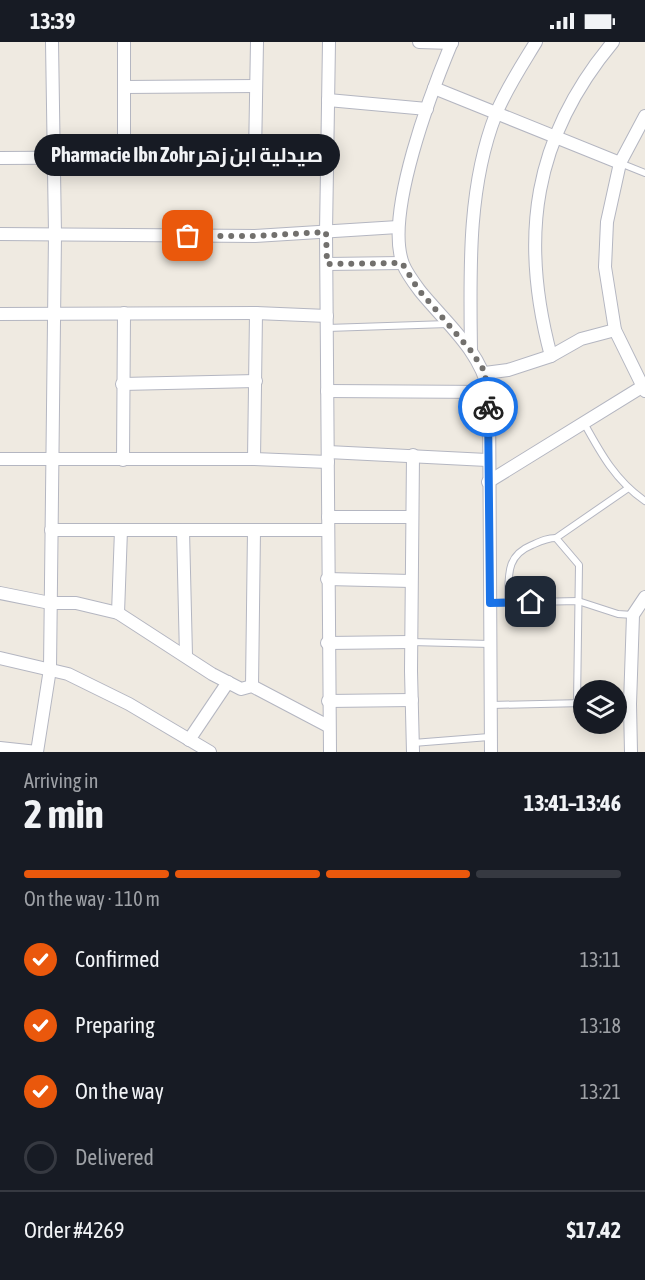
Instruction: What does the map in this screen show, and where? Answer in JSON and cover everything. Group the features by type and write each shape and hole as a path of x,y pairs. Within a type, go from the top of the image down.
{"street":[{"path":"0,748 37,752 50,669 55,234 52,42"},
{"path":"124,42 124,157"},
{"path":"255,156 257,42"},
{"path":"329,42 326,232 327,643 330,752"},
{"path":"419,42 452,43 412,154 398,227 402,263 418,289 471,351 485,372 489,392 487,460 490,603 489,737 492,752"},
{"path":"471,351 471,267 475,205 484,154 496,114 536,42"},
{"path":"551,356 539,310 535,266 535,216 555,137 590,70 613,42"},
{"path":"124,87 256,86"},
{"path":"434,88 620,163"},
{"path":"328,100 428,109"},
{"path":"488,482 644,388 615,330 605,267 607,222 620,163 645,116"},
{"path":"0,158 328,156"},
{"path":"0,234 255,236 398,227"},
{"path":"327,264 402,263"},
{"path":"123,460 124,313"},
{"path":"0,314 256,313 327,322"},
{"path":"254,459 256,313"},
{"path":"485,372 508,370 551,356 581,339 615,330"},
{"path":"122,384 256,381"},
{"path":"327,392 489,392"},
{"path":"0,459 254,459 413,455 487,460"},
{"path":"413,455 411,517 413,747"},
{"path":"51,530 254,530 411,517"},
{"path":"118,613 122,530"},
{"path":"183,530 186,656"},
{"path":"252,686 254,530"},
{"path":"327,579 411,581"},
{"path":"0,593 50,603 76,603 118,613 228,682 242,689 252,686 328,726"},
{"path":"631,752 633,615 645,597"},
{"path":"327,643 411,642"},
{"path":"0,658 68,674 129,704 210,752"},
{"path":"189,740 228,682"},
{"path":"328,701 411,700"}],"lane":[{"path":"620,163 645,173"},
{"path":"327,322 448,324"},
{"path":"584,423 608,466 627,489 645,501"},
{"path":"507,603 509,568 520,550 548,538 556,538 627,489"},
{"path":"556,538 579,565 580,680"},
{"path":"490,603 578,601 618,614 633,615"},
{"path":"411,642 490,644"},
{"path":"490,705 573,703"},
{"path":"413,747 489,737"}],"way so far":[{"path":"188,236 255,236 326,232 327,264 402,263 418,289 471,351 485,372 489,392 488,407"}],"place":[{"name":"Pharmacie Ibn Zohr صيدلية ابن زهر","path":"188,236"}],"route":[{"path":"488,407 490,603 531,602"}]}
